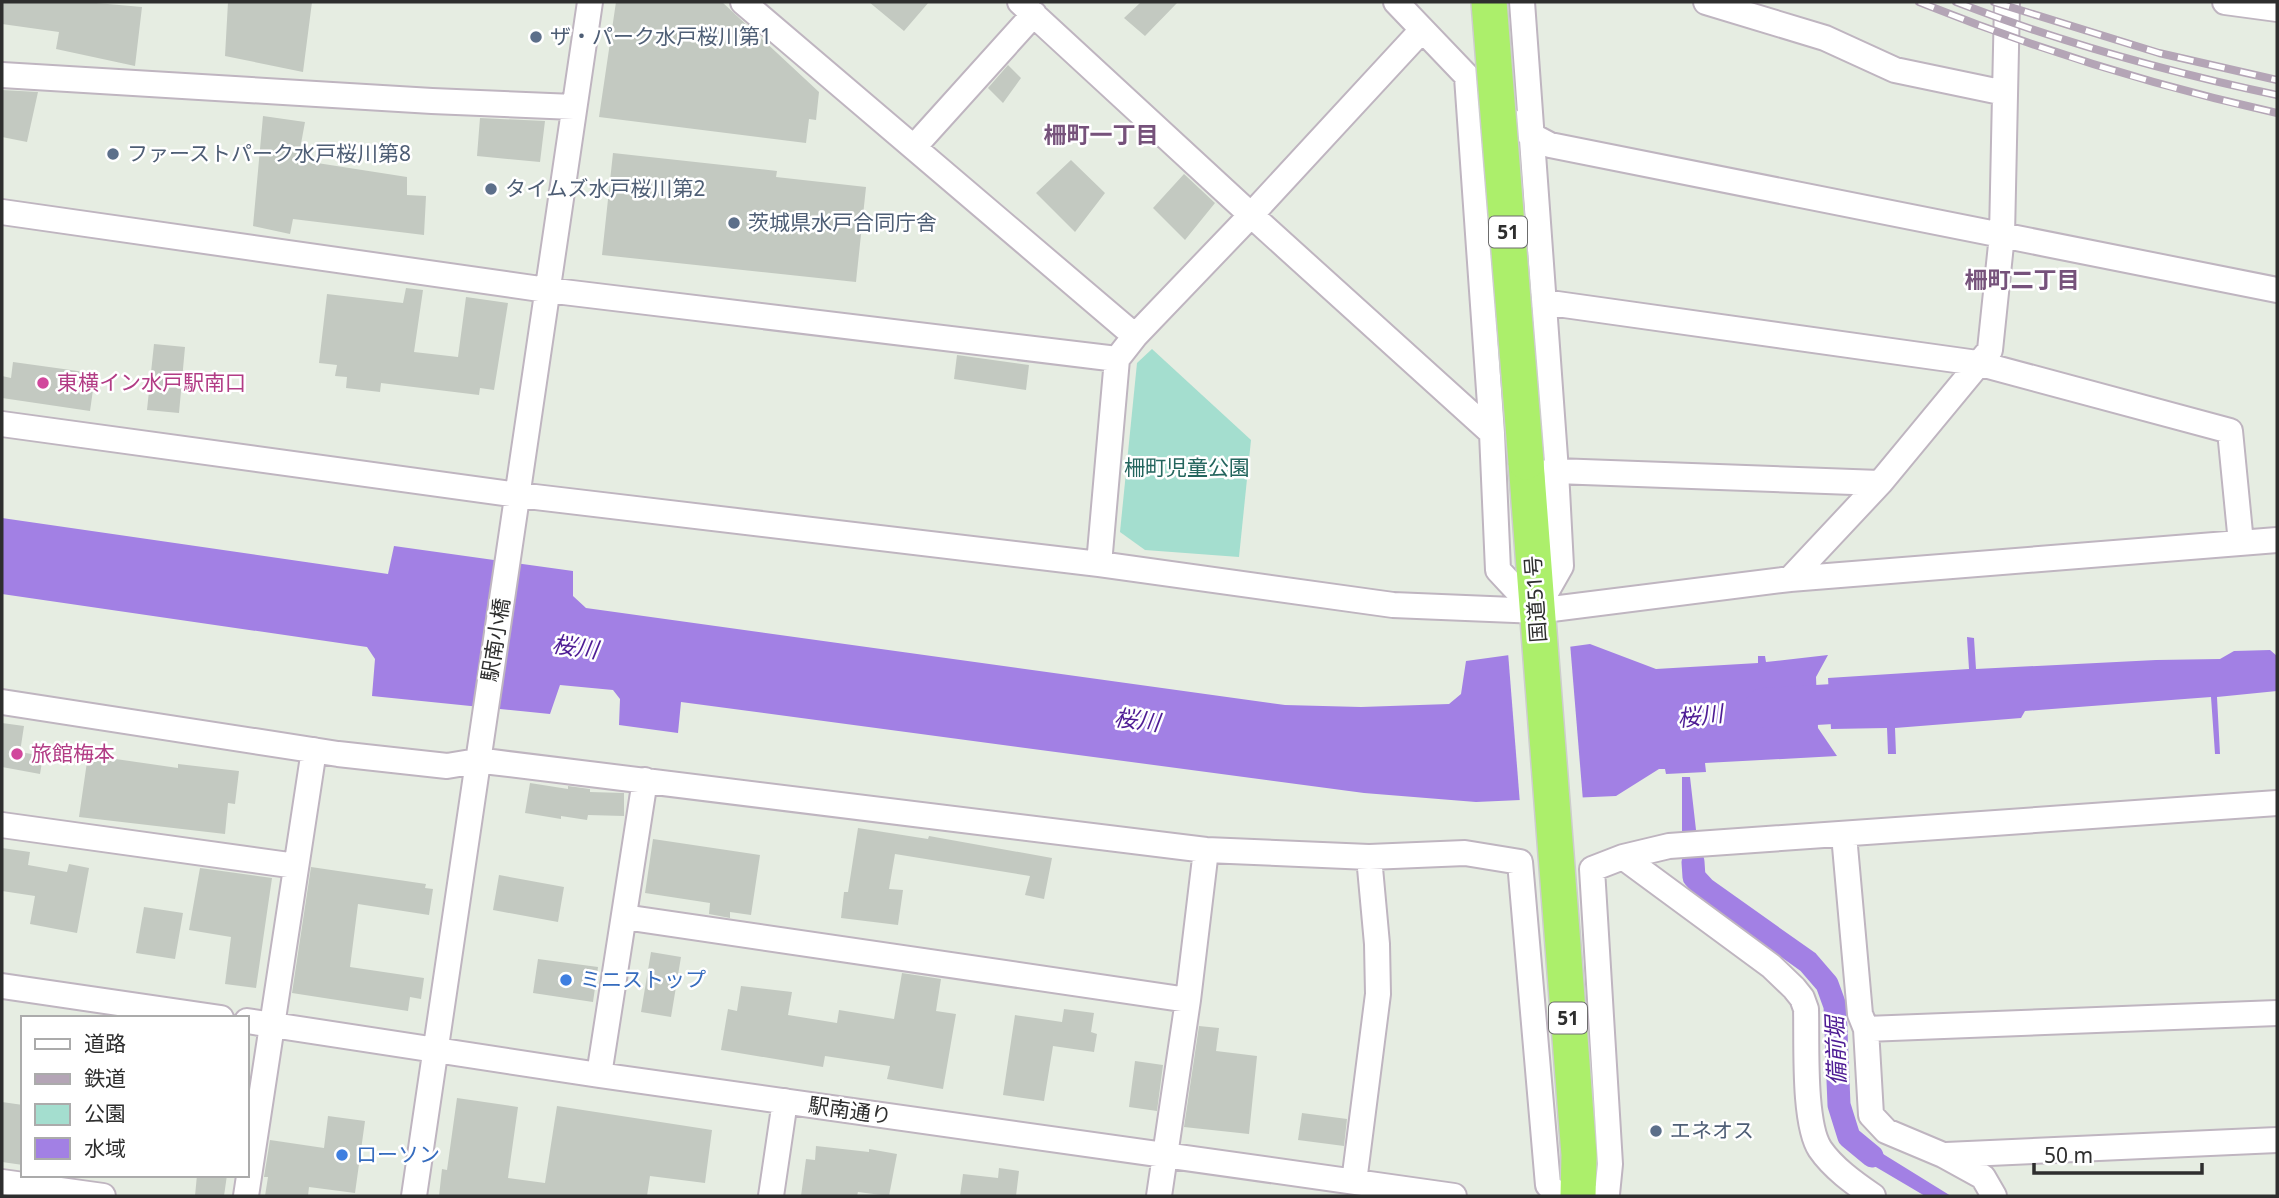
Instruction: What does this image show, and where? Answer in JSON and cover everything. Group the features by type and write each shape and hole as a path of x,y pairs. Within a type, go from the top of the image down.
{"highway":[{"name":"国道51号","path":"1489,2 1541,466 1537,626 1579,1155 1578,1196"}],"street":[{"name":"駅南小橋","path":"414,1196 590,2"},
{"path":"743,2 1135,336"},
{"path":"1395,2 1508,119 1550,145 2277,290"},
{"path":"1522,2 1543,302 1541,466 1880,483"},
{"path":"1706,2 1825,38 1895,70 2005,93"},
{"path":"1790,579 1880,483 1990,350 2003,235 2007,2"},
{"path":"2225,2 2277,9"},
{"path":"914,147 1027,8 1492,433"},
{"path":"1099,565 1117,359 1135,336 1422,30"},
{"path":"2,75 574,107"},
{"path":"1467,77 1492,433 1498,570 1537,626"},
{"path":"2,212 547,290 1117,359"},
{"path":"1543,302 1977,363 2230,431 2241,543"},
{"path":"2,424 518,495 1099,565 1537,626 1790,579 2277,540"},
{"path":"2,702 314,750 447,766 477,761 1206,850 1369,858 1465,853 1520,862 1548,1185 1559,1196"},
{"path":"246,1196 314,750"},
{"path":"599,1075 645,780"},
{"path":"1602,1196 1606,1194 1610,1164 1592,869 1623,857 1669,846 2277,803"},
{"path":"2,825 296,866"},
{"path":"1844,835 1860,1014 1866,1029 1871,1115 1886,1131 1943,1155 1983,1177 1994,1196"},
{"path":"1159,1196 1188,1000 1206,850"},
{"path":"1623,857 1771,966 1802,998 1806,1009 1810,1110 1819,1147 1830,1162 1872,1196"},
{"path":"1354,1182 1378,995 1377,944 1369,858"},
{"path":"624,917 1188,1000"},
{"path":"2,986 207,1016"},
{"path":"1866,1029 2277,1013"},
{"name":"駅南通り","path":"248,1021 599,1075 1454,1196"},
{"path":"771,1196 785,1101"},
{"path":"1943,1155 2277,1140"},
{"path":"2,1182 70,1194 103,1196"}],"green space":[{"name":"柵町児童公園","path":"1152,349 1251,440 1239,557 1145,550 1120,532 1137,363"}],"water":[{"path":"2,518 388,574 394,546 573,571 573,596 586,608 1285,705 1361,707 1449,704 1461,694 1466,661 1590,644 1656,669 1758,663 1758,656 1765,656 1766,662 1828,655 1816,677 1818,728 1837,756 1705,763 1706,772 1666,774 1665,769 1659,769 1616,796 1476,802 1364,793 681,702 678,733 619,725 620,699 613,690 560,685 550,714 372,696 375,659 367,647 2,594"},
{"path":"1967,637 1974,638 1976,669 2220,659 2234,651 2270,650 2277,656 2277,691 2217,697 2220,754 2215,754 2211,697 2025,711 2021,718 1895,728 1896,754 1888,754 1887,728 1831,729 1828,678 1969,669"},
{"path":"1682,777 1690,777 1701,874 1711,884 1700,894 1687,878 1682,837"},
{"path":"1855,1131 1875,1149 1951,1196 1925,1196 1864,1160 1843,1141"}],"pier":[{"path":"1570,643 1583,801 1520,804 1508,652"}],"building":[{"path":"2,2 85,2 142,7 135,66 56,49 59,32 2,24"},
{"path":"228,2 312,2 303,72 225,56"},
{"path":"616,2 722,2 819,92 816,120 809,119 806,143 599,117"},
{"path":"869,2 929,2 904,31"},
{"path":"1141,2 1178,2 1145,36 1124,18"},
{"path":"1008,65 1021,78 1003,103 988,88"},
{"path":"2,90 38,92 27,142 2,137"},
{"path":"263,116 305,122 298,160 407,177 407,195 426,196 424,235 293,219 290,234 253,226"},
{"path":"480,118 545,121 540,162 477,156"},
{"name":"茨城県水戸合同庁舎","path":"613,153 777,171 776,177 866,187 856,282 602,255"},
{"path":"1071,160 1105,193 1075,232 1036,193"},
{"path":"1184,174 1215,203 1185,240 1153,208"},
{"path":"406,288 423,290 414,352 458,357 466,297 508,303 494,390 480,388 479,395 381,383 380,392 346,388 347,377 335,376 337,365 319,363 327,294 403,303"},
{"path":"154,344 185,347 179,413 147,410"},
{"path":"957,355 1029,365 1026,390 954,379"},
{"name":"東横イン水戸駅南口","path":"13,362 85,372 83,388 93,390 90,411 2,398 2,376 11,378"},
{"name":"旅館梅本","path":"2,723 24,726 20,752 43,756 40,774 2,767"},
{"path":"88,755 178,768 178,764 239,771 235,804 228,803 225,834 79,817"},
{"path":"530,783 568,789 568,786 590,789 590,792 624,793 624,816 588,815 587,820 525,813"},
{"path":"858,828 928,839 929,836 1052,858 1044,899 1025,895 1030,876 895,854 889,889 903,890 898,925 841,918"},
{"path":"653,839 760,855 751,915 730,912 730,918 709,914 710,903 645,893"},
{"path":"2,848 30,852 28,865 67,872 69,864 89,868 77,933 30,924 35,896 2,891"},
{"path":"311,867 426,884 425,888 433,889 429,915 358,904 350,967 424,978 421,999 410,997 408,1011 292,993"},
{"path":"200,868 272,878 256,988 225,984 231,937 189,930"},
{"path":"499,875 564,887 558,922 493,910"},
{"path":"144,907 183,913 175,959 136,953"},
{"path":"651,952 681,957 671,1017 641,1012"},
{"name":"ミニストップ","path":"538,959 598,967 593,1002 533,993"},
{"path":"902,973 941,979 936,1011 956,1014 943,1089 887,1079 890,1066 825,1056 823,1067 721,1050 728,1009 737,1011 741,986 792,992 788,1015 837,1023 839,1010 894,1019"},
{"path":"1064,1009 1094,1013 1091,1032 1097,1034 1094,1052 1053,1046 1044,1101 1003,1095 1015,1015 1062,1022"},
{"path":"1199,1026 1219,1028 1216,1051 1257,1056 1249,1134 1184,1127"},
{"path":"1135,1061 1163,1065 1157,1111 1129,1107"},
{"path":"457,1098 518,1107 508,1178 545,1183 557,1106 712,1130 705,1183 650,1176 647,1196 439,1196 442,1169 447,1170"},
{"path":"2,1102 21,1105 21,1165 2,1162"},
{"path":"1302,1113 1347,1119 1344,1146 1298,1140"},
{"path":"328,1116 365,1121 355,1193 309,1187 308,1196 265,1196 268,1177 264,1177 270,1140 324,1148"},
{"path":"816,1146 869,1152 869,1149 897,1154 889,1196 858,1192 857,1196 801,1196 806,1159 815,1160"},
{"path":"999,1168 1019,1171 1016,1196 960,1196 963,1174 998,1178"},
{"path":"197,1177 227,1177 224,1196 195,1196"}],"waterway":[{"name":"桜川","path":"1764,708 1883,701"},
{"name":"備前堀","path":"1693,862 1694,877 1705,889 1808,962 1827,984 1835,1006 1839,1105 1849,1137 1872,1156"}],"railway":[{"path":"1919,2 2096,65 2277,113"},
{"path":"1956,2 2115,55 2277,95"},
{"path":"1994,2 2159,53 2277,80"}],"place":[{"name":"ザ・パーク水戸桜川第1","path":"536,37"},
{"name":"ファーストパーク水戸桜川第8","path":"113,154"},
{"name":"タイムズ水戸桜川第2","path":"491,189"},
{"name":"茨城県水戸合同庁舎","path":"734,223"},
{"name":"東横イン水戸駅南口","path":"43,383"},
{"name":"旅館梅本","path":"17,754"},
{"name":"ミニストップ","path":"566,980"},
{"name":"エネオス","path":"1656,1131"},
{"name":"ローソン","path":"342,1155"}],"district":[{"name":"柵町一丁目","path":"1101,135"},
{"name":"柵町二丁目","path":"2022,280"}]}
